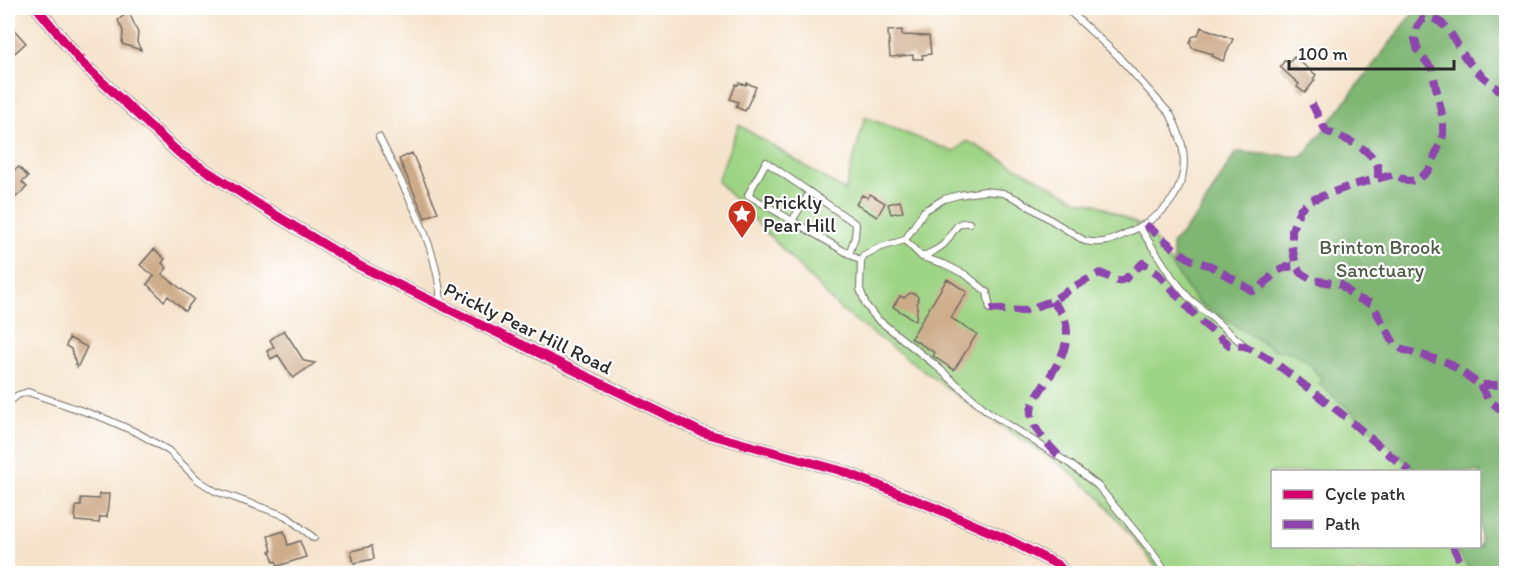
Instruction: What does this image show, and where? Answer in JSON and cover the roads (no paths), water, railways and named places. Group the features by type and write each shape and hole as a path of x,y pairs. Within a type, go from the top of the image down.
{"street":[{"name":"Prickly Pear Hill Road","path":"37,8 82,63 179,153 358,265 701,432 842,471 1009,540 1058,565 1066,573"}],"lane":[{"path":"1066,8 1122,60 1170,114 1177,126 1185,157 1183,175 1170,204 1140,228 1103,243 1085,241 1017,199 1003,193 985,191 959,195 934,204 924,211 905,240 864,255 861,261 861,289 866,306 876,318 942,370 987,411 1070,464 1098,486 1167,573"},
{"path":"379,137 434,257 440,282 441,305"},
{"path":"849,254 855,237 856,224 766,162 748,195 792,221 861,261"},
{"path":"792,221 810,192"},
{"path":"922,257 946,242 958,224 969,223"},
{"path":"1140,228 1172,277 1189,298 1245,346"},
{"path":"905,240 922,257 944,264 966,275 987,292 990,309"},
{"path":"8,403 18,395 28,392 106,419 165,449 198,480 215,491 286,516 314,538"}],"place":[{"name":"Prickly Pear Hill","path":"742,240"}],"park label":[{"name":"Brinton Brook Sanctuary","path":"1380,258"}]}
